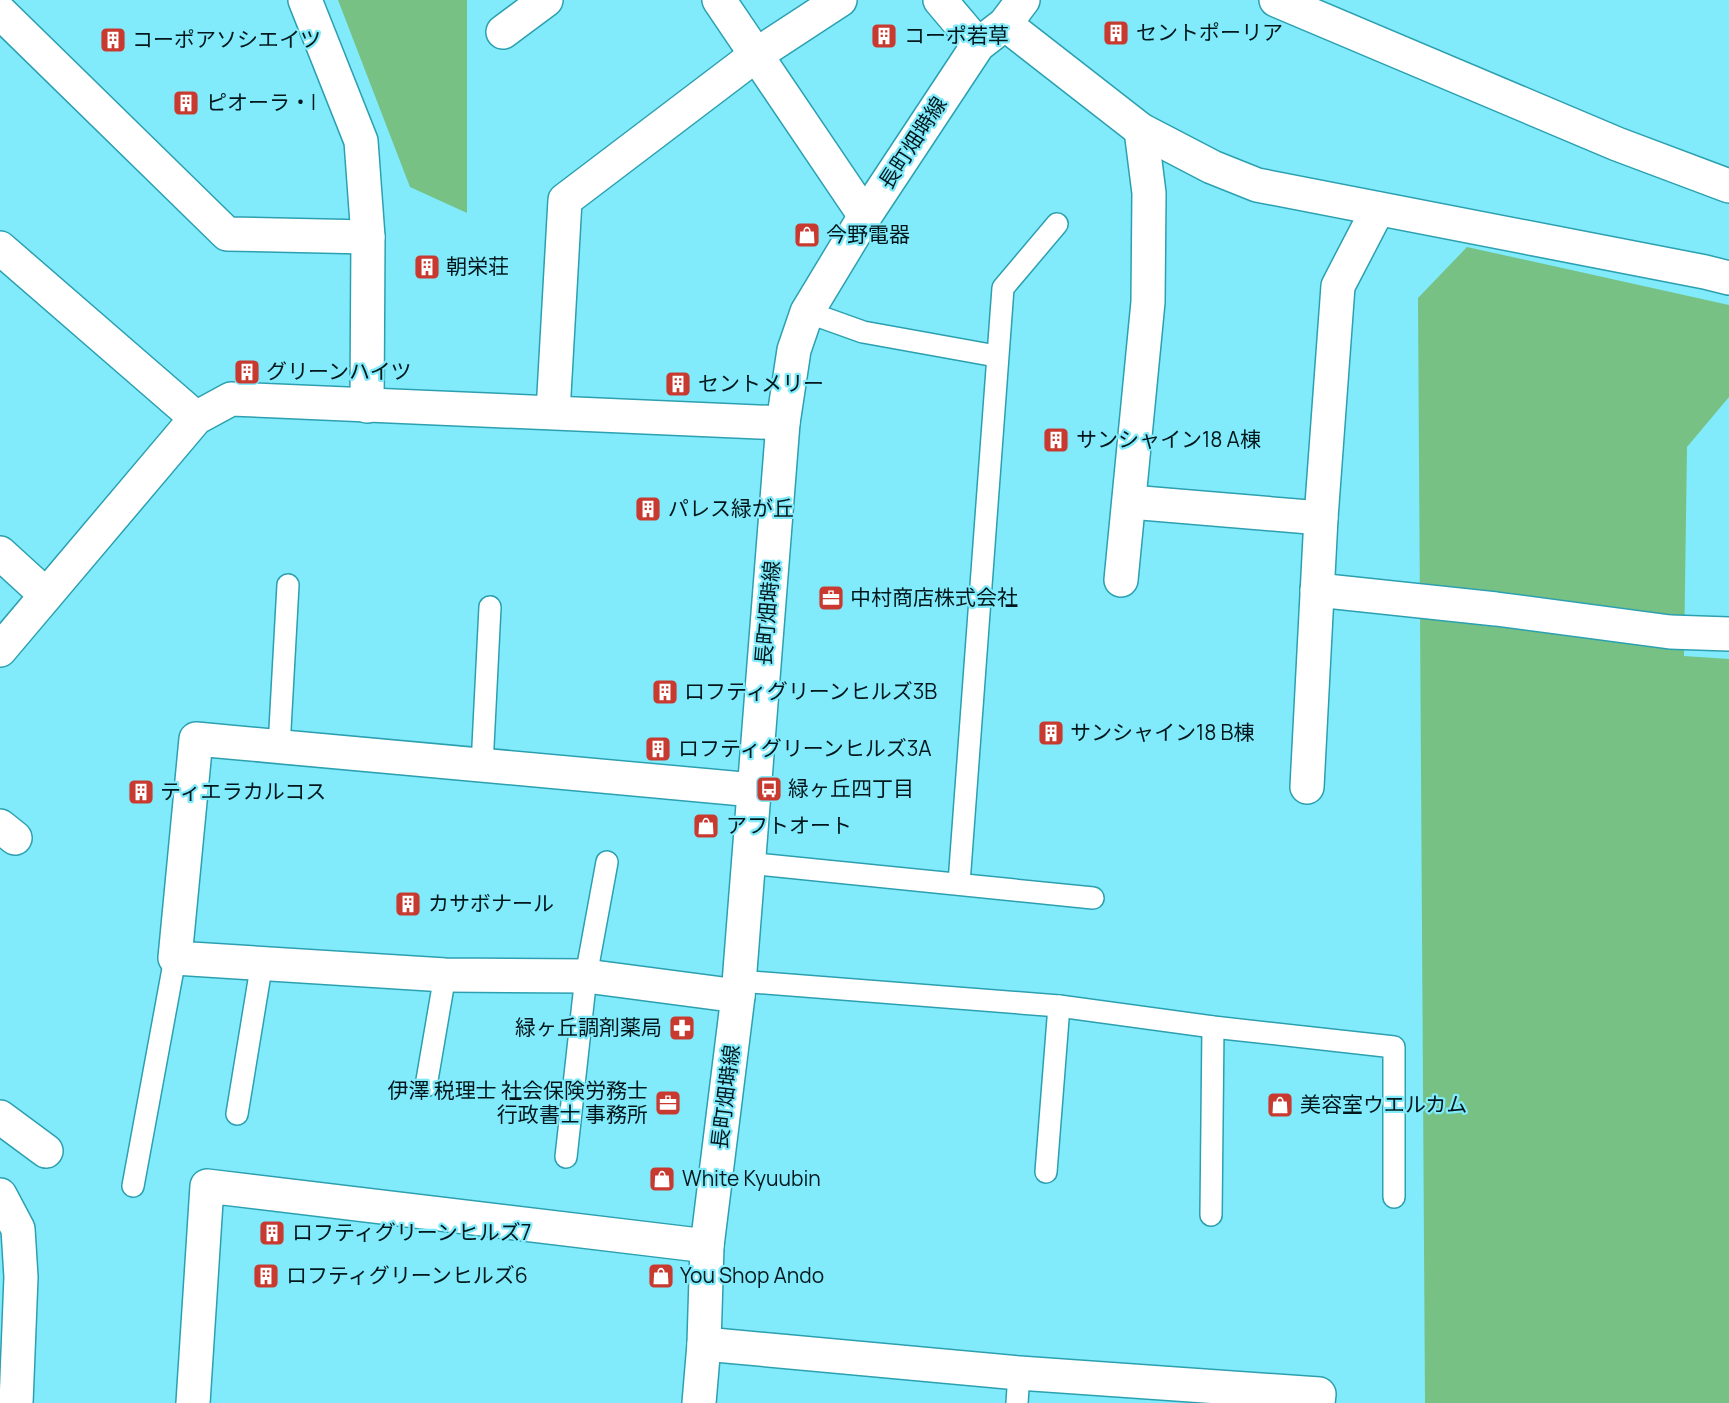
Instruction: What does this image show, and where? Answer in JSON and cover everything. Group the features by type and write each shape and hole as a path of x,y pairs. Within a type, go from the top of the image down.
{"street":[{"path":"305,0 361,141 368,237 367,406"},
{"path":"502,32 546,0"},
{"path":"719,0 865,216"},
{"path":"553,412 566,200 756,55 840,0"},
{"path":"940,0 978,45"},
{"path":"1276,0 1617,144 1729,186"},
{"path":"0,12 227,234 368,237"},
{"path":"1014,12 1141,130 1212,168 1257,185 1729,278"},
{"name":"長町畑塒線","path":"699,1403 704,1344 707,1246 739,988 783,423 794,351 807,312 865,216 978,45 1014,12"},
{"path":"1121,580 1148,302 1149,193 1141,130"},
{"path":"1307,787 1320,518 1338,286 1378,209"},
{"path":"0,249 196,418"},
{"path":"0,650 196,418 231,399 783,423"},
{"path":"1130,502 1320,518"},
{"path":"0,553 46,596"},
{"path":"1317,590 1496,609 1671,632 1729,634"},
{"path":"739,988 586,976 445,975 175,958 196,739 754,790"},
{"path":"0,1117 46,1151"},
{"path":"193,1403 207,1186 707,1246"},
{"path":"0,1195 18,1229 21,1277 16,1403"},
{"path":"704,1344 1018,1388 1318,1394 1318,1403"}],"lane":[{"path":"959,883 996,356 1003,288 1057,224"},
{"path":"807,312 863,332 996,356"},
{"path":"279,747 288,585"},
{"path":"482,766 490,607"},
{"path":"566,1157 586,976 607,862"},
{"path":"747,863 1094,898"},
{"path":"133,1186 175,958"},
{"path":"237,1114 262,962"},
{"path":"426,1086 445,975"},
{"path":"739,988 1059,1006 1213,1027 1394,1047 1394,1197"},
{"path":"1046,1172 1059,1006"},
{"path":"1211,1215 1213,1027"}],"green space":[{"path":"338,0 467,0 467,213 410,187"},
{"path":"1467,247 1729,305 1729,397 1687,447 1684,656 1729,659 1729,1403 1425,1403 1418,298"}],"place":[{"name":"セントポーリア","path":"1116,33"},
{"name":"コーポ若草","path":"884,36"},
{"name":"コーポアソシエイツ","path":"113,40"},
{"name":"ピオーラ・I","path":"186,103"},
{"name":"今野電器","path":"807,235"},
{"name":"朝栄荘","path":"427,267"},
{"name":"グリーンハイツ","path":"247,372"},
{"name":"セントメリー","path":"678,384"},
{"name":"サンシャイン18 A棟","path":"1056,440"},
{"name":"パレス緑が丘","path":"648,509"},
{"name":"中村商店株式会社","path":"831,598"},
{"name":"ロフティグリーンヒルズ3B","path":"665,692"},
{"name":"サンシャイン18 B棟","path":"1051,733"},
{"name":"ロフティグリーンヒルズ3A","path":"658,749"},
{"name":"緑ヶ丘四丁目","path":"769,789"},
{"name":"ティエラカルコス","path":"141,792"},
{"name":"アフトオート","path":"706,826"},
{"name":"カサボナール","path":"408,904"},
{"name":"緑ヶ丘調剤薬局","path":"682,1028"},
{"name":"伊澤 税理士 社会保険労務士 行政書士 事務所","path":"668,1103"},
{"name":"美容室ウエルカム","path":"1280,1105"},
{"name":"White Kyuubin","path":"662,1179"},
{"name":"ロフティグリーンヒルズ7","path":"272,1233"},
{"name":"ロフティグリーンヒルズ6","path":"266,1276"},
{"name":"You Shop Ando","path":"661,1276"}]}
